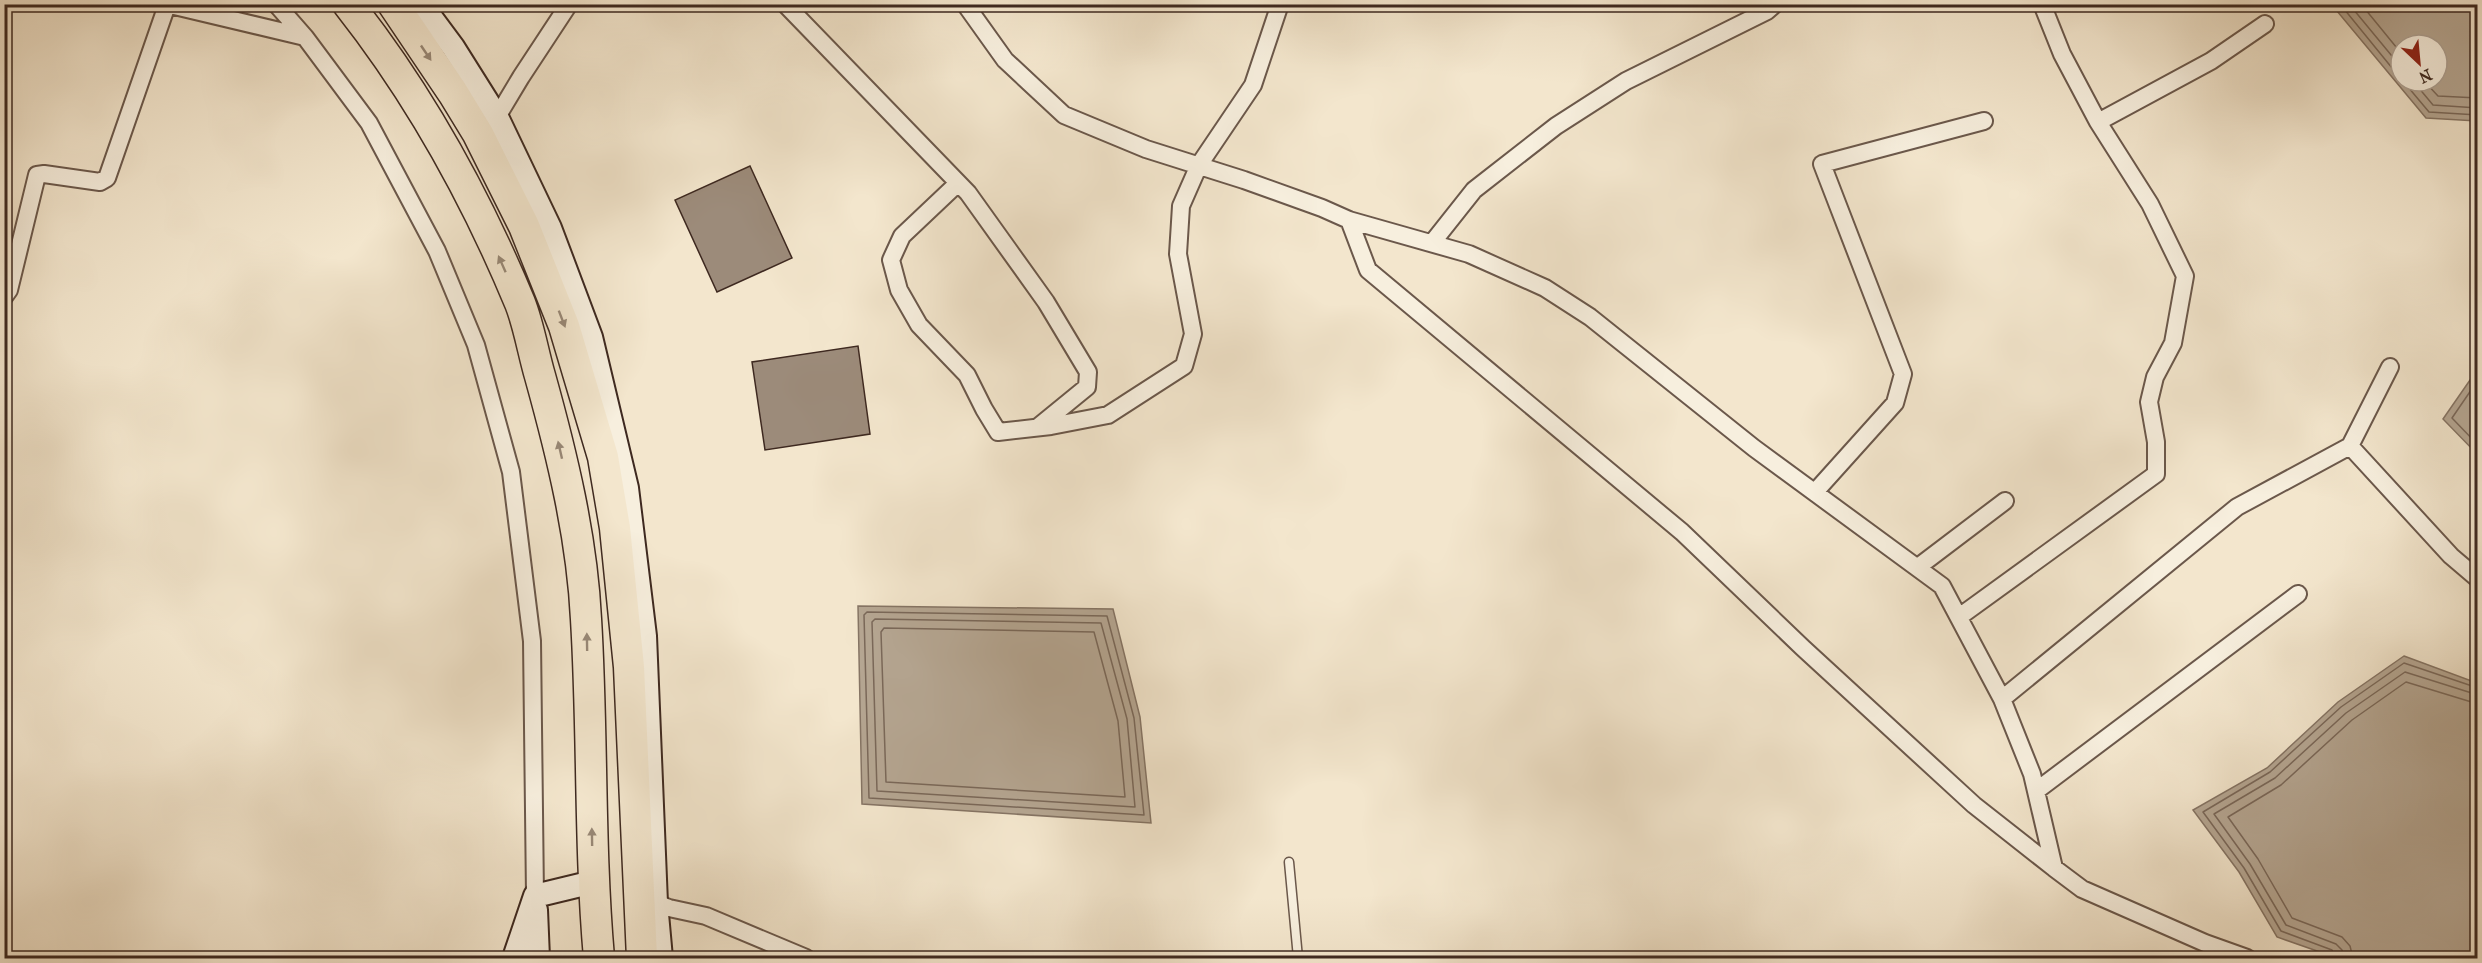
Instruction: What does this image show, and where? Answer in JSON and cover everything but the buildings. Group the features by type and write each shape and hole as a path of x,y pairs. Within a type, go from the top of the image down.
{"highway":[{"path":"348,4 406,85 448,156 485,224 521,305 564,470 580,561 586,618 593,882 599,958"},
{"path":"393,4 453,93 478,135 495,164 524,226 564,326 600,447 615,528 629,667 642,958"}],"street":[{"path":"276,4 305,37 369,123 437,251 476,345 511,472 532,641 535,896 538,958"},
{"path":"421,4 453,47 497,117 550,228 591,337 627,488 645,636 656,903 661,958"},
{"path":"497,117 569,4"},
{"path":"785,4 968,193 1046,302 1088,372 1087,387 1038,428"},
{"path":"965,4 1005,60 1064,115 1146,149 1322,207 1349,220 1469,254 1545,288 1590,317 1754,447 1942,586 2002,699 2032,774 2054,868"},
{"path":"957,183 902,236 891,260 899,290 919,325 968,375 998,432 1038,428 1108,415 1184,366 1193,334 1178,254 1181,206 1199,165 1253,85 1280,4"},
{"path":"1432,243 1474,190 1556,126 1626,81 1767,11 1775,4"},
{"path":"1959,617 2156,474 2156,442 2149,402 2156,377 2173,343 2185,276 2150,204 2098,122 2062,54 2042,4"},
{"path":"4,297 9,290 37,175 100,182 107,178 166,5 305,37"},
{"path":"2098,122 2211,61 2265,24"},
{"path":"1815,492 1895,403 1903,374 1822,164 1984,121"},
{"path":"1349,220 1368,270 1682,532 1803,648 1974,805 2082,889 2205,943 2247,958"},
{"path":"2002,699 2237,507 2350,446 2390,367"},
{"path":"2350,446 2451,556 2478,579"},
{"path":"1918,567 2005,501"},
{"path":"2036,791 2298,594"},
{"path":"535,896 593,882"},
{"path":"514,958 535,896"},
{"path":"656,903 669,909 706,916 806,958"}],"lane":[{"path":"1289,862 1298,958"}],"water":[{"path":"2332,5 2477,5 2477,121 2426,118 2405,93 2449,93 2449,33 2389,33 2389,74"},
{"path":"2477,370 2477,454 2443,419"},
{"path":"858,606 1113,609 1140,717 1151,823 862,804"},
{"path":"2404,656 2477,683 2477,958 2337,958 2277,937 2239,872 2193,810 2267,768 2338,702"}]}
